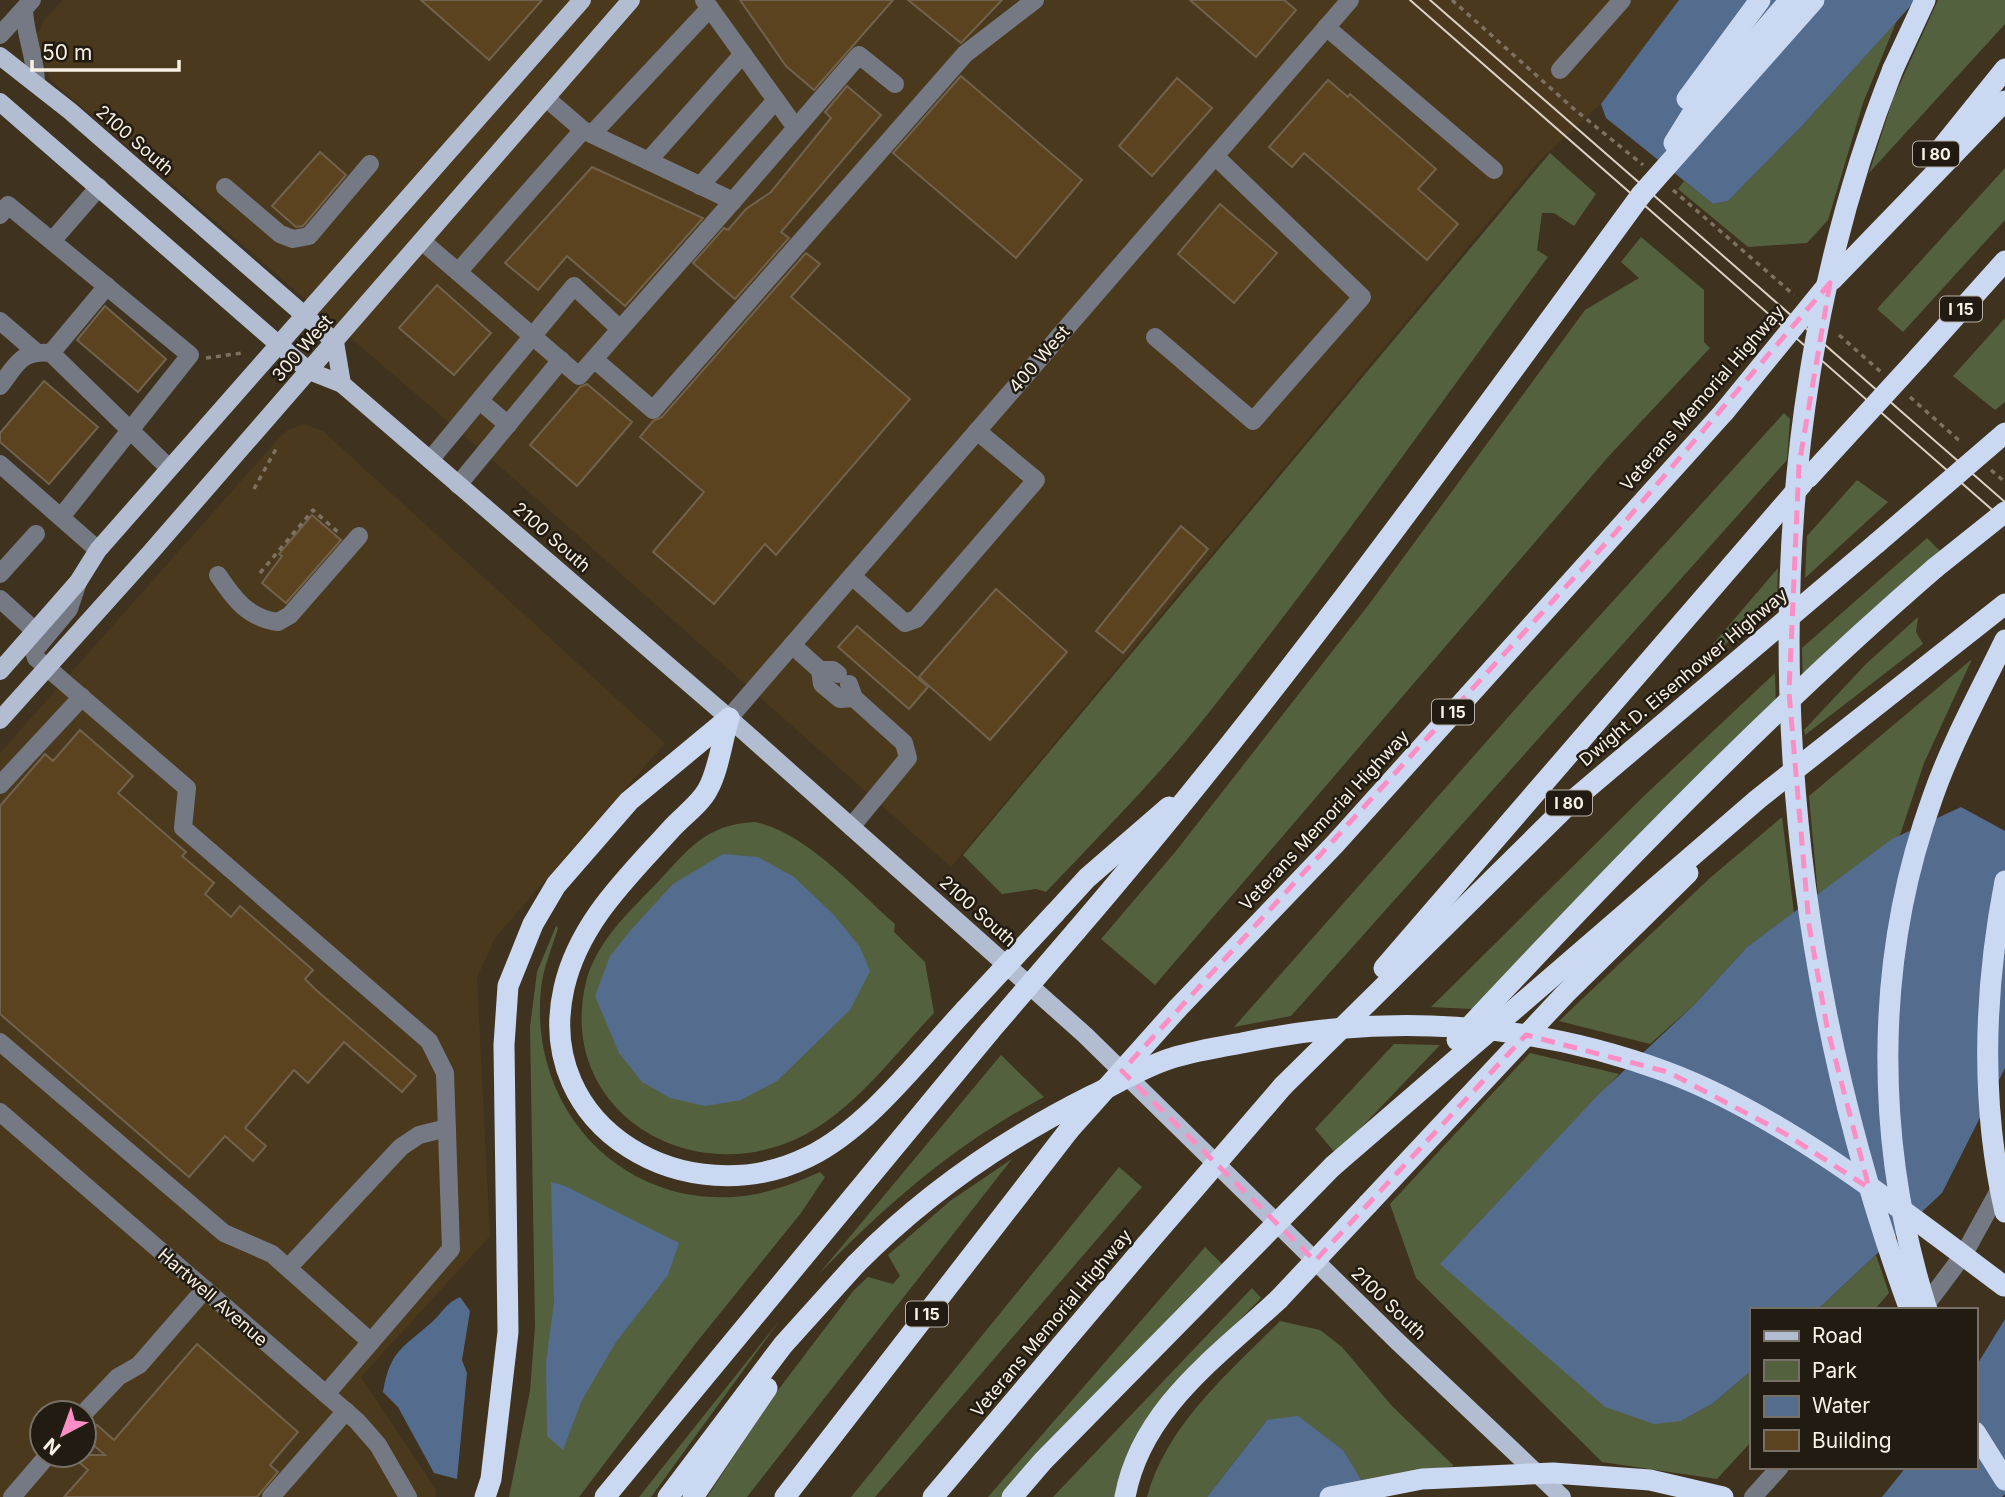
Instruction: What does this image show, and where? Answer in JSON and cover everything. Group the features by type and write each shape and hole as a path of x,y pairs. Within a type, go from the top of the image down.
{"highway":[{"path":"1641,195 1681,107 1760,0"},
{"path":"605,1497 990,1031 1215,766 1304,652 1641,195 1692,114 1790,0"},
{"path":"1641,195 1814,0"},
{"path":"1909,1308 1861,1162 1820,987 1805,888 1792,743 1790,608 1804,429 1814,355 1837,245 1868,134 1909,31 1925,0"},
{"name":"I 80","path":"1867,240 2005,69"},
{"name":"Veterans Memorial Highway","path":"785,1497 1069,1130 1177,1009 1335,844 1724,412 1867,240 2005,101"},
{"name":"Veterans Memorial Highway","path":"933,1497 1146,1245 1808,478 2005,261"},
{"name":"Dwight D. Eisenhower Highway","path":"1283,1086 1571,802 2005,433"},
{"path":"1376,1126 1585,903 1831,658 2005,512"},
{"path":"1012,1497 1043,1461 1333,1166 1376,1126 1758,799 2005,604"},
{"path":"1925,1308 1903,1219 1891,1140 1887,1058 1896,949 1901,913 1931,799 2005,640"},
{"path":"729,718 708,790 595,916 579,944 567,976 561,1013 562,1043 573,1080 595,1117 632,1151 677,1171 726,1177 776,1169 810,1156 841,1138 965,1010 1087,878 1215,766"},
{"path":"485,1497 491,1479 508,1332 504,1045 508,986 533,925 556,885 629,801 729,718"},
{"path":"1125,1497 1130,1467 1147,1431 1179,1392 1279,1299 1566,993 1658,904 1758,799"},
{"path":"2005,881 1990,985 1988,1059 1992,1132 2005,1212"},
{"path":"668,1497 783,1345 856,1264 909,1213 979,1160 1047,1119 1144,1069 1173,1057 1272,1036 1370,1026 1432,1024 1518,1033 1668,1072 1784,1132 1898,1207 2005,1287"},
{"path":"693,1497 832,1291"},
{"path":"1977,1435 2005,1480"},
{"path":"1330,1497 1422,1479 1553,1473 1650,1480 1723,1497"}],"main road":[{"name":"300 West","path":"0,671 78,582 98,550 169,468 582,0"},
{"name":"300 West","path":"0,720 335,342 631,0"},
{"name":"2100 South","path":"0,56 36,83 335,342"},
{"name":"2100 South","path":"2,107 99,187 309,371 342,384 729,718 1085,1035 1398,1342 1562,1497"},
{"path":"335,342 342,384"}],"street":[{"path":"594,359 653,410 965,54 1035,0"},
{"name":"400 West","path":"729,718 1350,0"},
{"path":"1560,70 1622,0"},
{"path":"458,272 707,4 796,128"},
{"path":"0,35 28,5"},
{"path":"28,5 25,25 36,58 36,83"},
{"path":"1326,27 1494,170"},
{"path":"648,161 743,54"},
{"path":"422,242 579,376 859,55 895,84"},
{"path":"546,98 587,132 733,201"},
{"path":"700,186 776,100"},
{"path":"1155,337 1253,421 1362,297 1215,156"},
{"path":"225,187 280,234 293,239 309,236 370,164"},
{"path":"52,242 99,187"},
{"path":"3,204 190,355 61,517"},
{"path":"0,386 22,358 43,352 107,286"},
{"path":"430,460 574,286 621,328"},
{"path":"0,321 43,352 169,468"},
{"path":"458,485 561,360"},
{"path":"480,401 508,425"},
{"path":"852,576 905,623 916,619 1036,480 977,430"},
{"path":"0,464 98,550"},
{"path":"0,574 36,534"},
{"path":"218,575 242,607 264,620 278,622 290,615 356,540"},
{"path":"78,582 69,609 34,651 36,658 187,788 183,828 429,1041 445,1073 451,1249 326,1394"},
{"path":"0,599 35,631"},
{"path":"792,645 820,670 822,684 840,699 847,685"},
{"path":"820,670 833,670 904,743 908,758 851,827"},
{"path":"0,785 82,697"},
{"path":"0,1042 224,1233 258,1246 288,1268 370,1342"},
{"name":"Hartwell Avenue","path":"2,1117 346,1411 378,1445 408,1497"},
{"path":"288,1268 401,1147 419,1135 447,1128"},
{"path":"1926,1308 1964,1254 2005,1178"},
{"path":"97,1399 118,1377 139,1365 205,1289"},
{"path":"271,1497 346,1411"},
{"path":"12,1497 36,1469"},
{"path":"1753,1497 1778,1469"}],"path":[{"path":"1452,0 1521,62"},
{"path":"1574,109 1598,127"},
{"path":"190,355 199,359 242,353"},
{"path":"254,489 276,449 274,447"},
{"path":"260,573 313,510 356,540"}],"highlighted area":[{"path":"1830,283 1799,465 1789,692 1809,925 1827,1027 1869,1188 1784,1133 1668,1072 1526,1035 1315,1261 1122,1071 1616,532"}],"shaded area":[{"path":"63,0 1679,0 1601,104 1541,159 951,867 503,469 51,80 35,38 44,20"},
{"path":"304,424 323,431 665,743 495,938 477,978 490,1236 361,1377 435,1488 436,1497 0,1497 0,753 288,430"}],"green space":[{"path":"1938,0 2005,0 2005,24 1869,173 1893,99"},
{"path":"1897,20 1863,103 1828,220 1807,243 1748,247 1678,189 1684,181 1713,204 1728,201 1801,127"},
{"path":"1550,153 1596,194 1574,226 1554,213 1542,213 1537,250 1548,257 1335,548 1184,743 1046,892 1036,889 1002,894 963,855"},
{"path":"2005,168 2005,220 1903,332 1877,309"},
{"path":"1641,237 1704,290 1704,342 1710,348 1608,457 1155,985 1101,939 1176,851 1370,603 1585,310 1639,278 1621,262"},
{"path":"2005,318 2005,402 1995,410 1953,376"},
{"path":"1784,413 1790,419 1787,460 1291,1016 1234,1027 1533,689"},
{"path":"1857,480 1888,502 1805,578 1807,536"},
{"path":"1927,538 1945,556 1803,686 1802,648"},
{"path":"1778,568 1777,603 1698,666 1696,664"},
{"path":"1918,617 1916,632 1923,644 1805,735 1804,730 1866,664"},
{"path":"1972,659 1924,763 1900,835 1818,896 1809,796"},
{"path":"1775,673 1776,711 1472,1009 1431,1007 1645,795"},
{"path":"1782,817 1794,913 1747,947 1695,1004 1650,1044 1559,1021 1710,878"},
{"path":"755,822 774,828 812,850 895,924 894,932 925,962 934,1013 884,1069 847,1105 806,1134 784,1144 743,1153 703,1152 666,1142 633,1123 607,1097 589,1064 582,1025 586,982 597,954 615,928 688,850 723,828"},
{"path":"556,926 558,928 542,981 541,1032 550,1071 566,1108 589,1139 618,1165 652,1184 691,1195 745,1196 778,1188 820,1172 825,1177 801,1213 696,1343 579,1497 509,1497 530,1391 535,1326 530,1027 537,972"},
{"path":"1394,1044 1440,1045 1336,1154 1315,1129"},
{"path":"1530,1053 1619,1074 1441,1264 1681,1421 1712,1404 1750,1372 1750,1443 1717,1479 1602,1462 1416,1278 1390,1204"},
{"path":"1001,1055 1044,1097 982,1134 924,1177 870,1224 818,1275"},
{"path":"1012,1159 747,1497 707,1497 772,1398 854,1290 868,1277 893,1284 900,1276 888,1255 950,1201"},
{"path":"1119,1167 1142,1187 875,1497 851,1497"},
{"path":"1205,1247 1223,1265 1001,1497 988,1497"},
{"path":"1876,1255 1889,1293 1876,1308 1819,1308"},
{"path":"1252,1288 1261,1298 1197,1365 1154,1417 1136,1444 1123,1471 1116,1497 1053,1497"},
{"path":"780,1320 651,1497 639,1497"},
{"path":"1280,1321 1320,1330 1342,1347 1392,1406 1454,1466 1361,1481 1344,1451 1267,1420 1207,1497 1147,1497 1156,1471 1184,1423 1221,1380"}],"water":[{"path":"1679,0 1916,0 1801,127 1728,201 1713,204 1606,118 1601,104"},
{"path":"1961,807 2005,831 2005,1068 1942,1193 1819,1308 1750,1308 1750,1372 1712,1404 1681,1421 1654,1424 1605,1407 1440,1264 1598,1095 1695,1004 1747,947 1892,839"},
{"path":"723,854 758,857 794,877 834,915 860,947 870,971 850,1010 777,1081 741,1100 705,1106 670,1098 642,1082 619,1053 595,996 610,956 630,931 673,884"},
{"path":"551,1182 565,1186 679,1243 668,1275 616,1342 582,1400 563,1450 547,1436 546,1363 554,1302"},
{"path":"460,1297 470,1311 462,1360 467,1373 457,1479 434,1473 398,1407 383,1392 390,1367 399,1351"},
{"path":"2005,1319 2005,1494 2002,1497 1882,1497 1904,1469 1977,1469 1977,1365"},
{"path":"1298,1416 1344,1451 1371,1497 1207,1497 1267,1420"}],"building":[{"path":"421,0 542,0 489,60"},
{"path":"740,0 893,0 814,90 786,66"},
{"path":"908,0 1002,0 961,43"},
{"path":"1190,0 1284,0 1296,10 1256,57"},
{"path":"961,76 1082,180 1016,258 893,153"},
{"path":"1177,78 1212,108 1152,176 1119,146"},
{"path":"1328,80 1348,97 1350,94 1436,169 1418,189 1458,224 1427,260 1304,153 1292,167 1269,147"},
{"path":"847,86 881,115 781,232 789,238 735,299 693,263 724,228 728,230 746,209 771,192 831,118 825,112"},
{"path":"320,152 346,175 303,226 296,227 272,206"},
{"path":"592,167 703,218 625,306 567,256 538,290 505,263"},
{"path":"1220,204 1277,253 1234,303 1178,254"},
{"path":"806,253 820,264 791,297 910,399 776,555 765,544 714,604 653,552 704,492 640,437 653,421 662,417"},
{"path":"437,285 491,333 454,375 399,328"},
{"path":"105,306 166,359 138,392 77,340"},
{"path":"44,381 98,427 49,484 0,442 0,433"},
{"path":"587,384 632,422 577,486 530,445 580,387"},
{"path":"312,515 341,540 286,603 262,583 282,556 279,554"},
{"path":"1181,526 1208,549 1123,653 1096,631"},
{"path":"996,589 1067,652 990,740 919,677"},
{"path":"857,626 928,687 909,709 838,647"},
{"path":"80,730 133,776 118,793 186,852 182,856 214,883 205,894 231,917 240,906 313,970 305,979 316,990 416,1076 402,1092 344,1042 308,1083 294,1070 245,1128 266,1146 253,1161 225,1136 189,1177 0,1014 0,806 45,754 53,761"},
{"path":"197,1344 298,1432 270,1465 278,1472 257,1497 64,1497 87,1469 98,1469 98,1455 105,1455 98,1449 98,1426 114,1440"}],"tram line":[{"path":"1410,0 2005,521"},
{"path":"1430,0 2005,502"}]}
